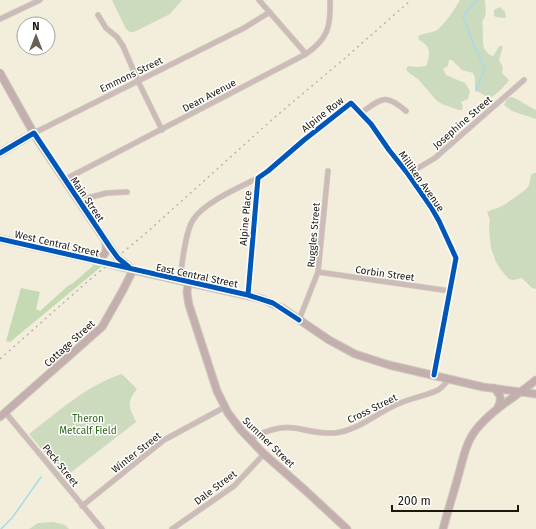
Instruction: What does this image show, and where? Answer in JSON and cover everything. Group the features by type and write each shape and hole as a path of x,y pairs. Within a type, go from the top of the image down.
{"main road":[{"name":"Main Street","path":"0,73 34,133 64,180 118,258 133,270"},
{"name":"Emmons Street","path":"0,153 34,133"},
{"name":"West Central Street","path":"0,239 133,270"},
{"name":"West Central Street","path":"94,260 101,258 106,253 107,249 105,240"},
{"name":"East Central Street","path":"133,270 248,295 272,303 328,340 355,354 389,365 494,388 536,394"},
{"name":"Cottage Street","path":"2,415 102,326 122,294 133,270"},
{"name":"Summer Street","path":"188,282 187,293 189,305 217,391 233,420 264,454 347,529"},
{"path":"443,529 468,445 475,432 497,409 522,392 536,380"},
{"path":"494,388 501,396 501,401 497,409"}],"street":[{"path":"0,19 40,0"},
{"path":"260,0 306,54"},
{"name":"Dean Avenue","path":"64,180 162,130 306,54 318,46 326,32 330,11 330,0"},
{"name":"Emmons Street","path":"34,133 244,28 270,12"},
{"path":"98,15 106,28 117,37 123,46 162,130"},
{"name":"Josephine Street","path":"408,174 435,158 524,80"},
{"path":"361,113 378,101 386,99 394,101 406,111"},
{"name":"Milliken Avenue","path":"351,102 371,124 408,174 439,221 456,258 434,375"},
{"name":"Alpine Row","path":"304,140 351,102"},
{"name":"Alpine Place","path":"248,295 258,178 304,140"},
{"name":"Ruggles Street","path":"299,320 318,272 328,171"},
{"path":"180,280 186,240 193,218 217,200 258,178"},
{"path":"78,200 107,193 126,192"},
{"name":"Corbin Street","path":"318,272 450,291"},
{"name":"Cross Street","path":"250,439 260,433 284,428 322,433 342,431 355,427 398,404 440,389 449,379"},
{"name":"Winter Street","path":"82,506 164,440 225,407"},
{"name":"Peck Street","path":"2,415 102,529"},
{"name":"Dale Street","path":"172,529 234,486 264,454"}],"green space":[{"path":"112,0 182,0 170,14 134,32 130,32 126,29"},
{"path":"460,0 485,0 486,14 482,22 483,46 492,56 499,46 503,46 499,60 503,67 502,73 509,80 500,90 489,98 475,90 475,78 473,73 462,70 452,60 449,60 448,66 443,69 446,75 465,83 470,91 468,99 461,102 463,107 462,110 442,104 436,100 418,79 406,69 408,66 426,66 429,58 429,51 426,45 419,40 418,36 437,30 447,20"},
{"path":"500,7 505,12 506,17 504,18 494,16 494,10"},
{"path":"511,97 536,110 536,119 512,111 504,105 507,99"},
{"path":"536,173 536,289 532,288 522,278 513,280 509,279 501,270 496,262 491,248 489,229 490,220 487,212 504,205 524,191 530,183 531,175"},
{"path":"95,264 102,266 10,342 6,341 21,288 40,292 36,309 40,311"},
{"name":"Theron Metcalf Field","path":"122,374 137,389 130,402 130,409 136,422 65,477 29,434 85,392"},
{"path":"53,522 65,525 69,529 29,529 38,523"}],"waterway":[{"path":"476,91 485,68 474,46 463,16 477,0"},
{"path":"1,529 12,518 41,477"}],"railway":[{"path":"0,359 87,282 145,234 275,117 411,0"}],"cycle path":[{"path":"248,295 258,178 351,103 371,124 431,207 456,258 434,375"},
{"path":"0,153 34,133 110,247 118,258 129,267"},
{"path":"0,239 248,295 273,303 299,320"}]}
